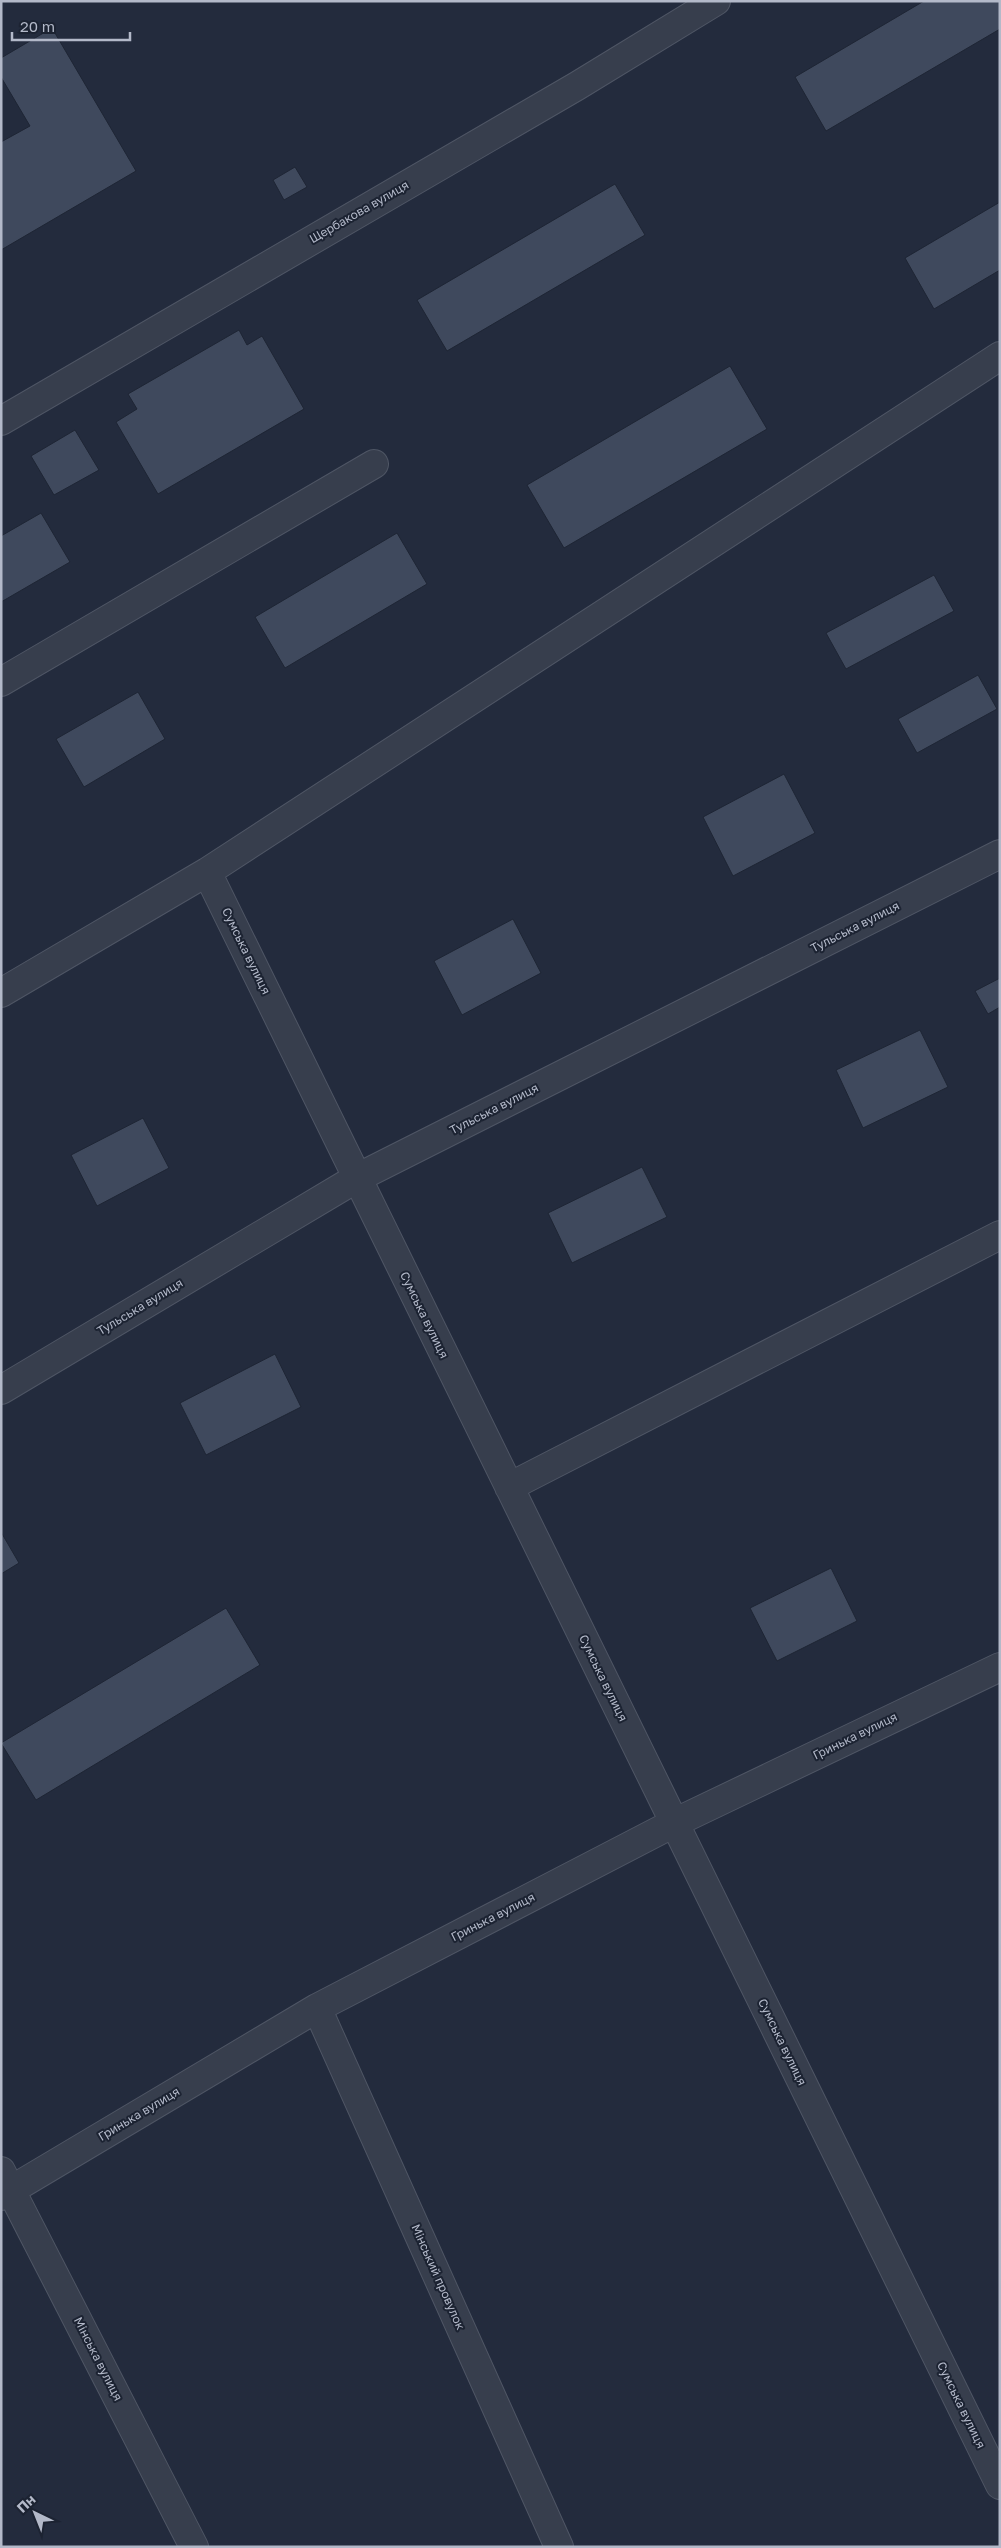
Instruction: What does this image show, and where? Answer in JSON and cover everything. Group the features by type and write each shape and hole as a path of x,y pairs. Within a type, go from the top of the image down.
{"street":[{"name":"Щербакова вулиця","path":"1,421 577,86 716,1"},
{"path":"1,993 207,872 1000,356"},
{"path":"1,682 374,464"},
{"name":"Тульська вулиця","path":"1,1390 357,1178 1000,854"},
{"name":"Сумська вулиця","path":"207,872 1000,2485"},
{"path":"509,1487 1000,1235"},
{"name":"Гринька вулиця","path":"4,2186 317,2008 674,1823 1000,1667"},
{"name":"Мінський провулок","path":"317,2008 559,2547"},
{"name":"Мінська вулиця","path":"4,2186 194,2547"}],"building":[{"path":"924,1 1000,1 1000,29 826,131 795,77"},
{"path":"52,28 136,171 1,250 1,142 30,126 1,77 1,58"},
{"path":"295,167 307,187 284,200 273,180"},
{"path":"615,184 645,235 447,351 417,300"},
{"path":"1000,202 1000,270 934,309 905,258"},
{"path":"239,330 247,345 262,336 304,409 158,494 116,422 137,409 128,394"},
{"path":"730,366 767,429 564,548 527,485"},
{"path":"75,430 99,470 54,495 31,456"},
{"path":"41,513 70,562 1,602 1,536"},
{"path":"397,533 427,584 285,668 255,617"},
{"path":"934,575 954,611 846,669 826,633"},
{"path":"978,675 997,709 917,753 898,719"},
{"path":"138,692 165,739 84,787 56,739"},
{"path":"784,774 815,833 733,876 703,817"},
{"path":"513,919 541,973 462,1015 434,961"},
{"path":"1000,978 1000,1007 988,1014 975,991"},
{"path":"920,1030 948,1087 863,1128 836,1070"},
{"path":"143,1118 169,1168 97,1206 71,1155"},
{"path":"642,1167 667,1217 572,1263 548,1213"},
{"path":"275,1354 301,1407 206,1455 180,1403"},
{"path":"1,1532 19,1563 1,1574"},
{"path":"831,1568 857,1621 777,1661 750,1608"},
{"path":"226,1608 260,1665 36,1800 1,1743"}]}
